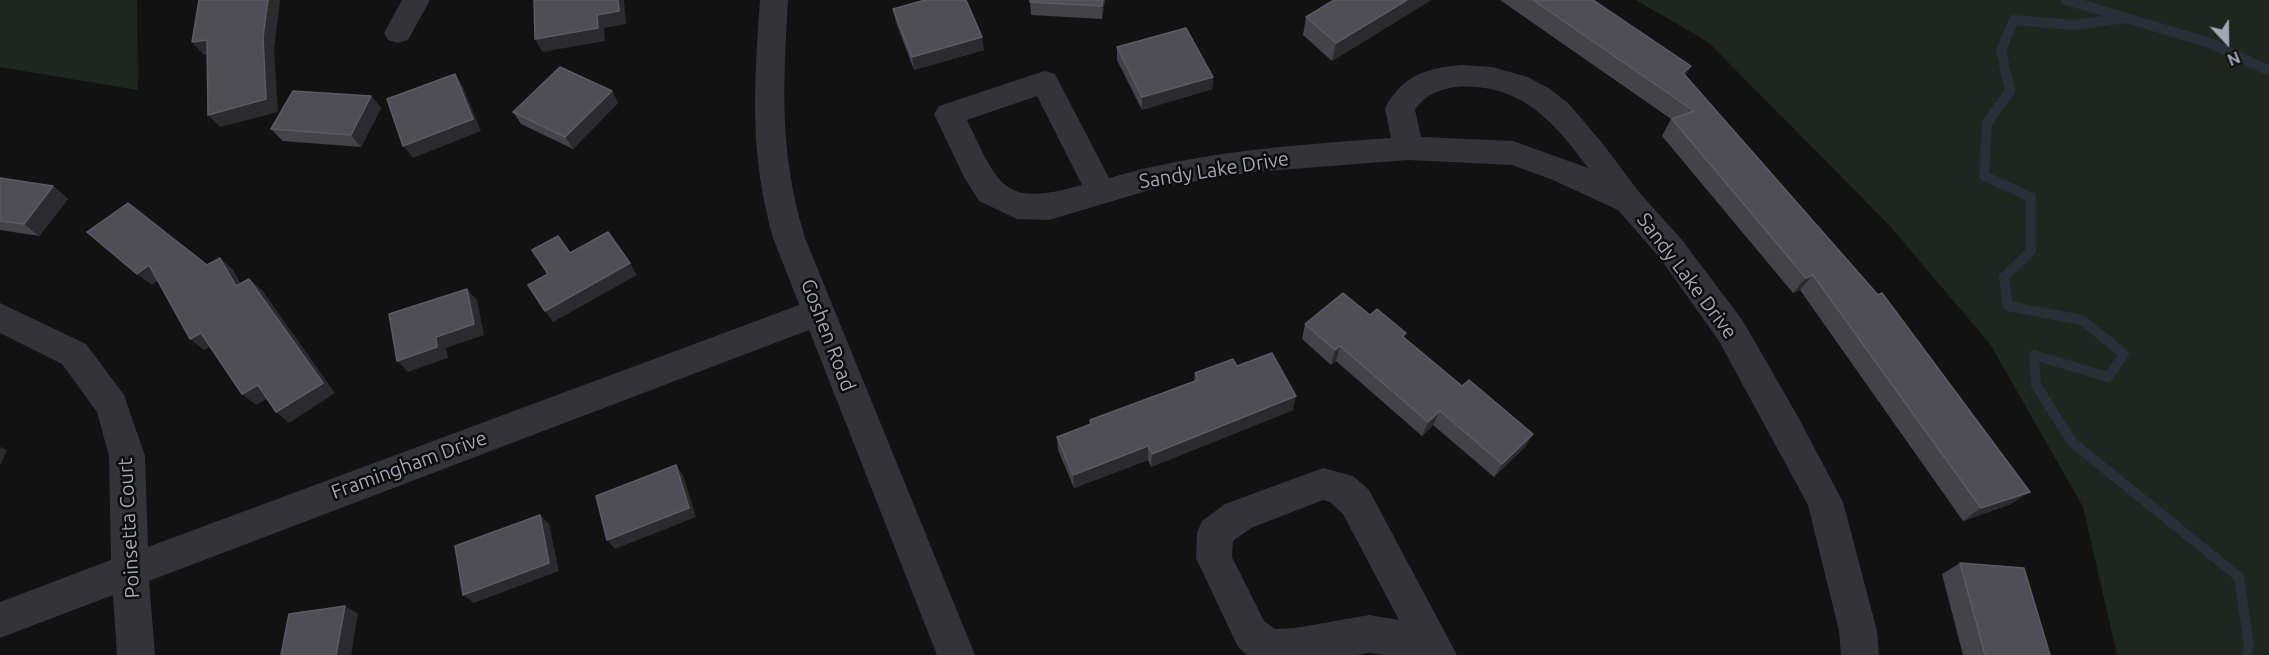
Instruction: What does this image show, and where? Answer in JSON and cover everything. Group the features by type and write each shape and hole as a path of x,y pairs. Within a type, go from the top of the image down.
{"street":[{"path":"398,33 416,0"},
{"name":"Goshen Road","path":"774,0 769,76 771,158 778,197 818,312 956,655"},
{"path":"1408,148 1400,108 1415,88 1447,77 1486,75 1527,87 1557,109 1629,201"},
{"name":"Sandy Lake Drive","path":"1100,191 1045,82 949,114 979,177 990,192 1017,206 1049,207 1160,176 1254,160 1408,148 1513,153 1564,171 1629,201 1671,249 1731,331 1825,502 1858,631 1860,655"},
{"name":"Framingham Drive","path":"0,620 130,569 818,312"},
{"name":"Poinsetta Court","path":"0,317 74,354 112,406 127,456 130,569 136,655"},
{"path":"1323,484 1340,488 1356,501 1435,649 1369,634 1295,647 1269,648 1251,634 1214,558 1215,533 1238,516 1323,484"}],"shaded area":[{"path":"0,0 137,0 138,90 0,67"},
{"path":"1636,0 2269,0 2269,655 2117,655 2083,507 1990,344 1889,225 1708,42"}],"building":[{"path":"199,0 268,0 263,37 266,99 208,115 207,40 192,42"},
{"path":"534,0 618,0 619,11 597,15 598,28 535,39"},
{"path":"925,0 966,0 982,37 912,57 893,9"},
{"path":"1030,0 1103,0 1102,6 1030,2"},
{"path":"1334,0 1407,0 1336,43 1306,17"},
{"path":"1533,0 1593,0 1691,66 1683,73 1878,295 1882,293 2030,492 1981,508 1813,275 1806,278 1672,119 1694,111"},
{"path":"1186,28 1213,77 1142,97 1117,47"},
{"path":"560,67 612,91 565,137 513,112"},
{"path":"455,74 473,119 403,146 387,99"},
{"path":"293,91 371,96 351,135 271,129"},
{"path":"0,178 53,186 24,224 0,221"},
{"path":"128,203 207,265 220,258 236,286 249,279 323,383 276,412 258,385 242,394 201,333 190,339 149,265 137,274 87,232"},
{"path":"608,232 630,263 545,311 528,285 548,274 532,250 558,236 570,253"},
{"path":"467,289 474,324 436,337 437,347 397,361 389,314"},
{"path":"1343,293 1370,315 1377,309 1406,333 1402,336 1462,386 1469,380 1533,434 1502,464 1440,411 1428,422 1340,346 1335,350 1305,324"},
{"path":"1272,353 1296,396 1152,454 1148,446 1073,475 1057,437 1091,424 1090,420 1198,380 1195,373 1233,359 1237,366"},
{"path":"676,465 689,508 607,540 596,496"},
{"path":"540,515 549,563 463,595 455,546"},
{"path":"1960,563 2024,568 2050,655 1985,655"},
{"path":"345,606 336,655 281,655 289,614"}],"waterway":[{"path":"2066,0 2210,43 2269,71"},
{"path":"2126,18 2073,25 2014,20 2001,50 2010,91 1987,123 1984,176 2031,197 2031,251 2004,277 2008,306 2082,320 2124,354 2108,377 2034,355 2036,385 2072,442 2239,577 2249,645 2247,655"}]}
